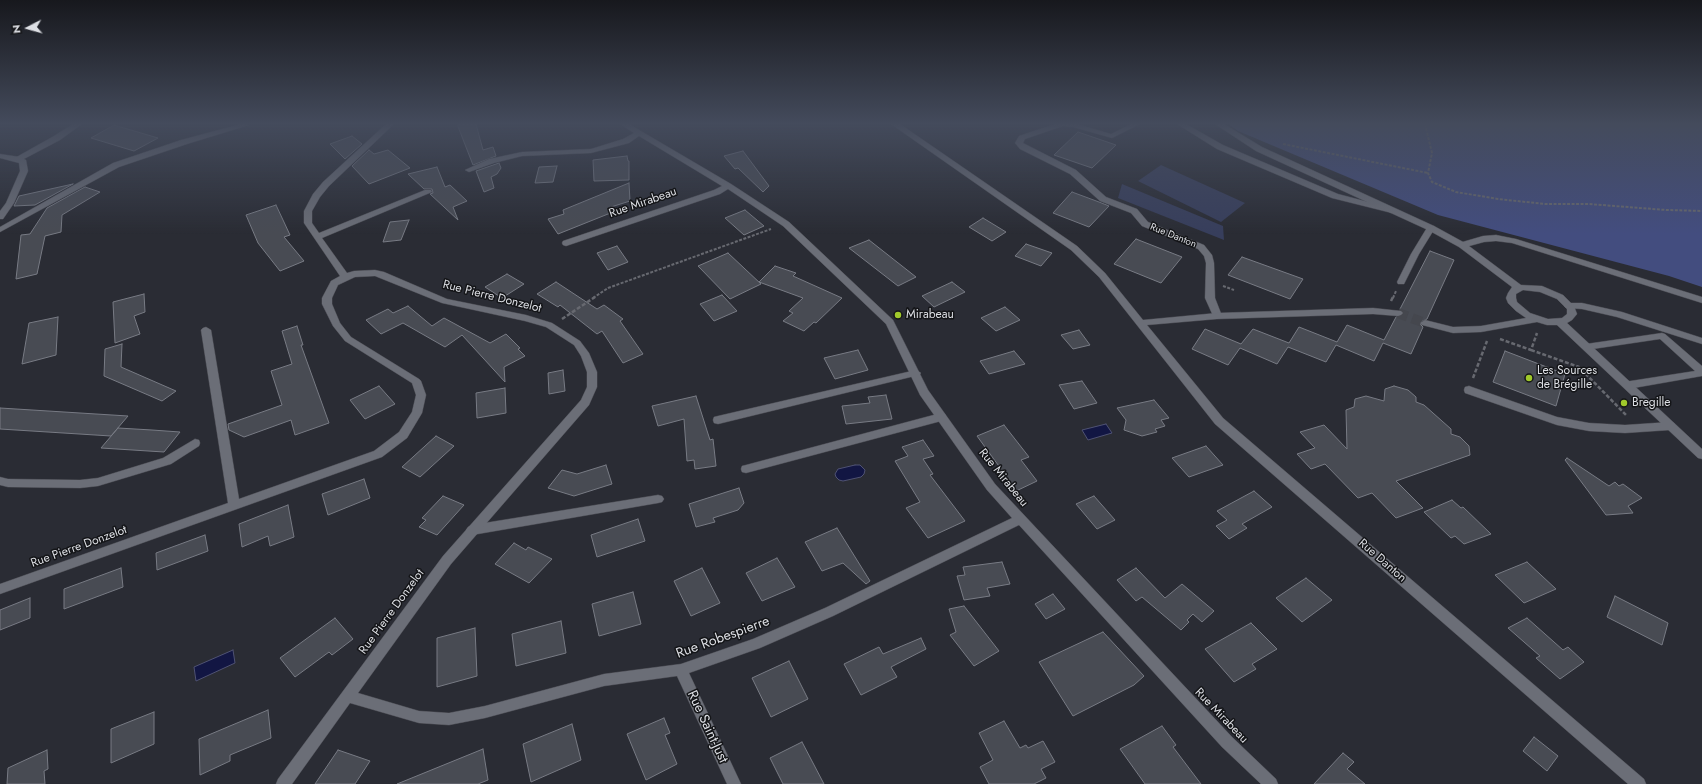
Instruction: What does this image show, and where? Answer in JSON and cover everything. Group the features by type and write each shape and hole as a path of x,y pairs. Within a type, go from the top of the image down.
{"street":[{"path":"0,217 10,204 22,178 23,162 20,161"},
{"path":"0,230 116,165 129,161"},
{"path":"345,277 308,223 308,211 316,196 326,184 351,161"},
{"path":"469,170 491,161"},
{"name":"Rue Mirabeau","path":"685,161 728,186 786,224 890,322 924,392 991,487 1227,742 1271,784"},
{"name":"Rue Danton","path":"948,161 1074,248 1102,275 1219,421 1639,784"},
{"name":"Rue Danton","path":"1050,161 1073,172 1103,199 1134,211 1145,224 1201,247 1208,255 1210,263 1210,298 1217,316"},
{"path":"1252,161 1335,196 1401,214"},
{"path":"1284,161 1431,228 1462,245 1519,288"},
{"name":"Rue Mirabeau","path":"566,243 717,192 728,186"},
{"path":"318,237 428,192"},
{"path":"1401,282 1415,254 1431,228"},
{"path":"1462,245 1483,239 1496,238 1513,241 1702,300"},
{"name":"Rue Pierre Donzelot","path":"0,589 378,454 403,435 417,413 421,395 416,381 348,339 336,324 327,304 327,298 334,283 345,277 354,274 384,275 445,301 526,318 553,327 562,332 576,343 586,355 592,372 592,388 585,402 447,560 283,784"},
{"path":"1532,287 1552,292 1560,297 1569,306 1572,314 1569,318 1560,322 1540,320 1527,315 1513,303 1511,298 1512,293 1519,288 1532,287"},
{"path":"1569,306 1582,306 1619,314 1702,341"},
{"path":"1141,323 1217,316 1373,311 1398,313"},
{"path":"1425,323 1453,330 1481,330 1540,320"},
{"path":"1560,322 1702,455"},
{"path":"206,330 234,505"},
{"path":"1586,347 1662,336 1702,372"},
{"path":"1628,385 1702,372"},
{"path":"718,420 916,373"},
{"path":"1469,390 1557,421 1590,427 1639,428 1670,426"},
{"path":"746,469 941,417"},
{"path":"0,481 8,483 80,484 98,482 167,461 195,443"},
{"path":"472,530 658,499"},
{"name":"Rue Robespierre","path":"347,696 419,717 449,719 485,712 604,680 681,670 756,644 829,612 1020,520"},
{"name":"Rue Saint-Just","path":"681,670 734,784"}],"path":[{"path":"1366,161 1428,173"},
{"path":"1430,161 1428,173 1432,182 1456,192 1498,199 1544,204 1589,204 1666,210 1702,211"},
{"path":"553,327 608,288 786,224"},
{"path":"1531,350 1540,320"},
{"path":"1469,390 1489,335"},
{"path":"1496,338 1579,367 1639,428"}],"shaded area":[{"path":"1308,161 1702,161 1702,287 1669,276 1438,215"},
{"path":"1161,165 1245,203 1221,222 1138,181"},
{"path":"1122,184 1223,226 1224,240 1118,198"},
{"path":"1106,424 1112,433 1088,440 1082,430"},
{"path":"860,465 865,470 861,477 843,481 836,477 835,474 838,469"},
{"path":"233,650 235,663 196,681 194,667"}],"building":[{"path":"358,161 401,161 410,168 369,184 352,166"},
{"path":"471,161 484,161 473,165"},
{"path":"593,161 629,161 629,180 594,181"},
{"path":"728,161 750,161 769,186 763,192 738,168 735,169"},
{"path":"1070,161 1100,161 1092,168"},
{"path":"499,163 501,168 497,174 491,177 494,188 484,192 476,171"},
{"path":"557,166 553,182 535,183 539,167"},
{"path":"437,167 445,187 450,185 467,201 453,207 458,220 430,194 433,193 432,189 424,189 408,174"},
{"path":"629,183 630,201 611,207 613,212 558,234 548,219 564,214 563,210"},
{"path":"73,184 35,205 14,206 19,196"},
{"path":"85,187 100,192 62,215 61,232 45,236 37,274 16,279 21,235 30,234 47,208"},
{"path":"1072,192 1109,206 1089,227 1053,213"},
{"path":"276,205 290,235 284,237 304,261 280,271 258,243 246,215"},
{"path":"745,210 764,226 744,235 725,218"},
{"path":"983,218 1006,232 992,241 969,227"},
{"path":"409,220 401,240 383,242 390,222"},
{"path":"1136,239 1182,257 1161,283 1114,264"},
{"path":"869,240 916,277 898,286 849,248"},
{"path":"1026,244 1052,253 1041,266 1015,256"},
{"path":"617,246 628,262 608,270 597,253"},
{"path":"1430,251 1454,260 1427,319 1419,323 1423,327 1411,354 1383,343 1374,361 1336,345 1326,362 1288,347 1277,364 1240,348 1228,365 1192,349 1205,329 1241,344 1253,329 1289,343 1299,327 1337,342 1347,325 1384,340 1396,317 1404,314 1404,312 1400,309"},
{"path":"728,253 761,284 730,299 698,266"},
{"path":"1242,257 1303,279 1290,299 1228,275"},
{"path":"775,266 796,273 793,276 842,298 816,323 814,322 804,331 783,321 793,313 789,311 803,298 759,282"},
{"path":"507,274 524,284 502,298 485,287"},
{"path":"556,282 597,309 604,305 623,319 620,321 643,354 623,363 602,331 597,334 560,305 558,307 537,294"},
{"path":"952,282 965,292 934,307 922,296"},
{"path":"144,294 145,312 134,316 140,334 115,343 113,302"},
{"path":"722,295 737,311 714,321 700,304"},
{"path":"408,306 432,326 444,318 490,343 506,334 520,348 518,349 525,356 504,367 505,382 462,335 445,347 403,323 381,334 366,320 388,309 393,313"},
{"path":"1005,307 1020,320 996,331 981,318"},
{"path":"58,317 56,355 22,364 29,323"},
{"path":"297,326 303,345 301,345 329,423 295,435 291,420 244,437 229,430 228,424 282,405 271,371 292,364 282,331"},
{"path":"1079,330 1090,345 1073,349 1061,335"},
{"path":"122,344 121,367 176,391 162,401 104,376 105,349"},
{"path":"858,350 868,370 835,379 824,358"},
{"path":"1014,351 1025,364 989,374 980,361"},
{"name":"Les Sources de Brégille","path":"1505,351 1565,374 1556,406 1493,382"},
{"path":"563,370 565,391 549,394 548,373"},
{"path":"1082,381 1097,403 1074,409 1059,385"},
{"path":"379,386 395,404 365,419 350,400"},
{"path":"1394,386 1408,390 1416,397 1416,402 1424,405 1451,429 1451,434 1460,437 1469,446 1470,455 1396,481 1423,508 1396,518 1372,493 1358,498 1325,464 1311,469 1297,454 1315,448 1300,432 1324,425 1347,449 1346,410 1354,407 1355,399 1366,396 1384,401 1385,389"},
{"path":"505,388 506,413 477,418 476,393"},
{"path":"886,395 892,419 846,424 842,406 870,403 868,397"},
{"path":"696,396 710,440 713,439 716,466 695,469 694,460 687,461 684,419 658,426 652,406"},
{"path":"1154,400 1169,418 1161,420 1165,426 1155,429 1157,432 1142,436 1124,430 1126,420 1117,408"},
{"path":"0,408 128,416 111,436 0,429"},
{"path":"1004,425 1029,457 1021,460 1037,481 1014,492 998,471 1001,469 977,436"},
{"path":"118,428 180,432 164,452 101,448"},
{"path":"436,436 454,446 420,477 402,467"},
{"path":"923,440 934,456 923,459 933,474 930,475 965,521 928,538 906,508 920,502 895,461 908,456 902,447"},
{"path":"1206,446 1223,465 1189,477 1172,458"},
{"path":"1567,458 1609,486 1615,482 1619,486 1623,484 1642,498 1628,506 1633,513 1606,515 1565,460"},
{"path":"606,465 612,484 574,496 548,488 562,470 577,474"},
{"path":"364,479 370,498 328,515 322,494"},
{"path":"739,488 744,503 738,510 713,518 715,522 696,527 689,504"},
{"path":"1254,491 1272,507 1242,524 1247,528 1229,539 1216,526 1227,520 1217,511"},
{"path":"443,496 464,505 437,535 419,527 426,520 422,518"},
{"path":"1094,496 1115,520 1097,529 1076,504"},
{"path":"1452,500 1461,508 1463,507 1491,534 1464,544 1455,536 1451,538 1424,512"},
{"path":"288,505 294,537 270,546 268,536 242,547 239,524"},
{"path":"638,519 645,541 597,557 591,535"},
{"path":"837,528 870,581 866,584 843,563 822,571 805,542"},
{"path":"205,535 208,551 157,570 156,553"},
{"path":"514,543 526,550 528,547 552,559 529,583 495,564"},
{"path":"777,558 795,587 762,601 746,573"},
{"path":"1002,562 1010,584 987,588 990,596 964,600 957,576 965,575 963,567"},
{"path":"1527,562 1556,589 1524,603 1495,575"},
{"path":"121,568 123,587 64,609 64,589"},
{"path":"702,568 720,603 691,616 674,581"},
{"path":"1136,568 1165,598 1182,584 1214,611 1202,622 1193,614 1187,620 1189,622 1181,630 1142,597 1136,601 1117,580"},
{"path":"1306,578 1332,600 1302,622 1276,598"},
{"path":"633,592 641,624 599,636 592,604"},
{"path":"1053,594 1065,609 1046,619 1035,604"},
{"path":"1615,596 1668,623 1662,645 1607,617"},
{"path":"30,598 30,618 0,630 0,610"},
{"path":"964,606 999,651 974,666 950,635 956,632 949,609"},
{"path":"335,618 353,639 332,655 329,652 295,677 280,658"},
{"path":"1527,618 1563,650 1568,647 1584,662 1560,679 1536,658 1540,656 1508,628"},
{"path":"561,621 566,653 516,666 512,634"},
{"path":"1251,623 1277,649 1252,664 1256,669 1234,682 1205,649"},
{"path":"475,628 477,676 437,687 437,638"},
{"path":"1103,632 1144,676 1134,685 1073,716 1039,662"},
{"path":"921,638 926,649 891,667 897,677 861,695 844,664 879,647 883,654"},
{"path":"789,661 808,699 771,717 752,678"},
{"path":"268,710 271,738 230,755 230,761 200,775 199,739"},
{"path":"154,712 154,744 111,763 111,729"},
{"path":"664,718 670,733 665,735 677,764 646,780 627,734"},
{"path":"1004,721 1020,748 1026,745 1028,748 1043,741 1055,762 1041,769 1046,778 1034,784 989,784 980,767 993,760 979,733"},
{"path":"572,724 581,760 531,782 523,744"},
{"path":"1162,726 1176,745 1173,747 1201,784 1145,784 1120,749"},
{"path":"1534,737 1558,756 1547,771 1523,751"},
{"path":"802,742 824,784 783,784 770,758"},
{"path":"483,749 488,780 478,784 397,784"},
{"path":"47,750 48,769 44,771 45,784 7,784 8,768"},
{"path":"338,750 370,761 355,784 315,784"},
{"path":"1343,753 1354,762 1347,769 1365,784 1314,784"}],"tunnel":[{"path":"1398,313 1425,323"}],"place":[{"name":"Mirabeau","path":"898,315"},
{"name":"Les Sources de Brégille","path":"1529,378"},
{"name":"Bregille","path":"1624,403"}]}
